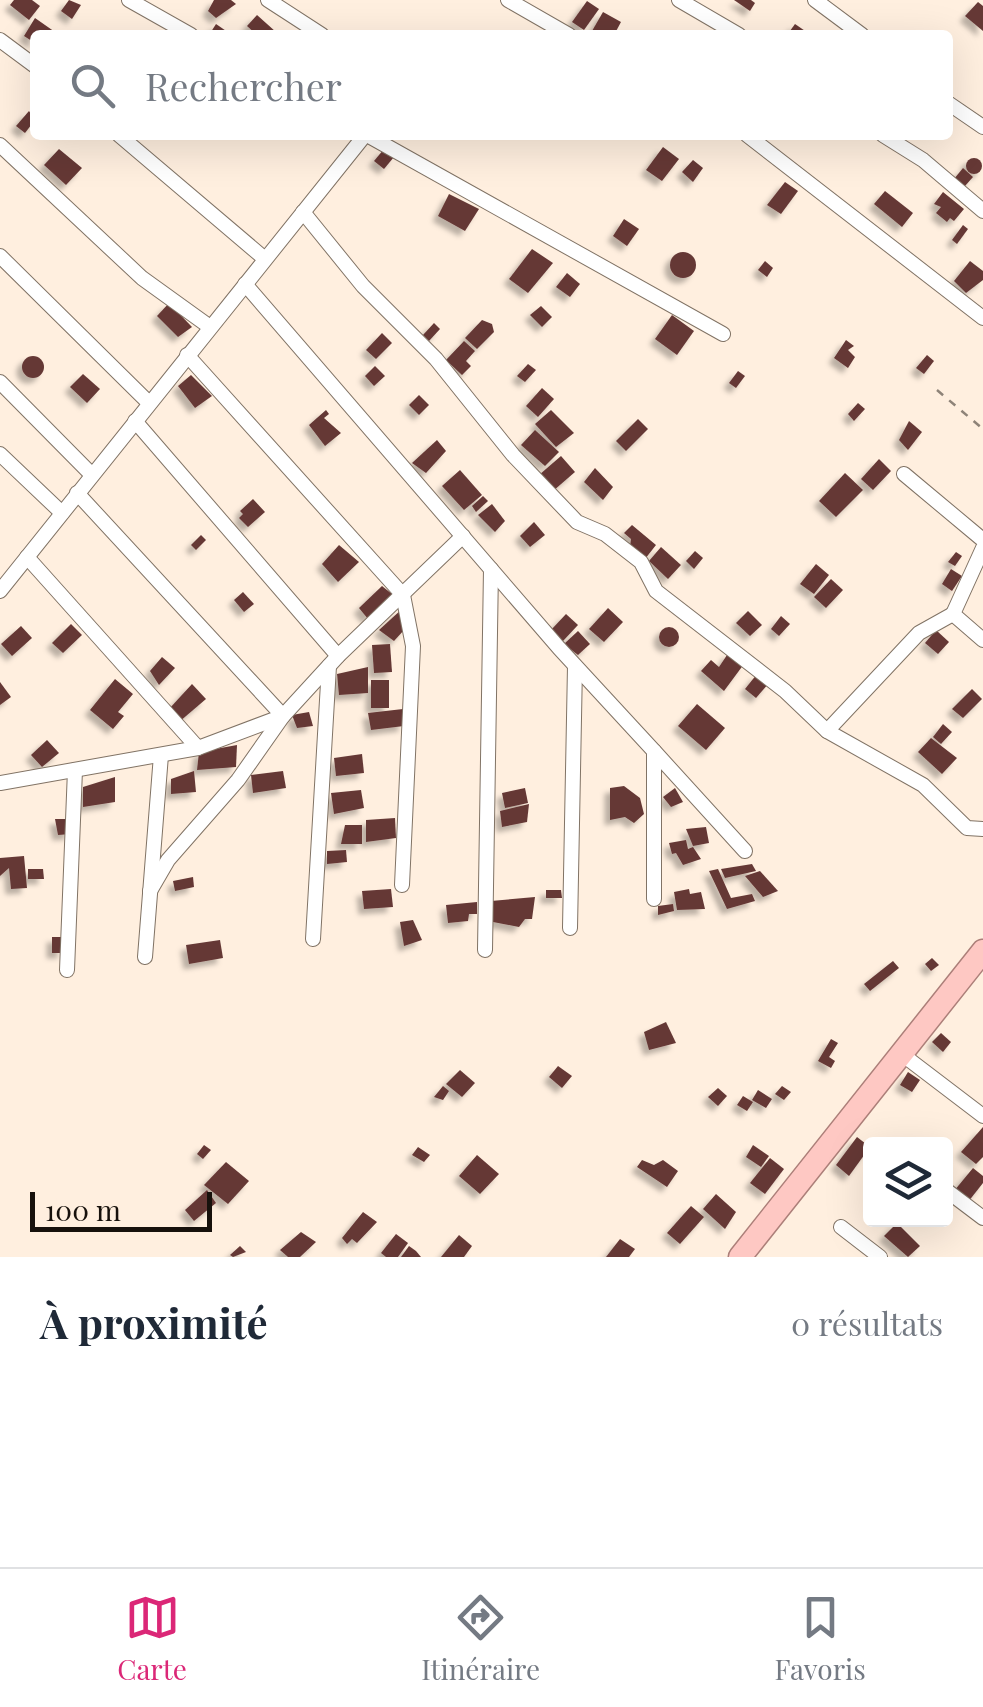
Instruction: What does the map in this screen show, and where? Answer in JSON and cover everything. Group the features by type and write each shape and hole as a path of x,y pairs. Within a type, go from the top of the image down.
{"highway":[{"path":"740,1257 983,951"}],"street":[{"path":"130,0 181,30"},
{"path":"268,0 314,30"},
{"path":"508,0 560,30"},
{"path":"679,0 730,30"},
{"path":"815,0 855,30"},
{"path":"0,40 30,62"},
{"path":"953,106 983,126"},
{"path":"125,140 265,259"},
{"path":"0,591 6,571 26,557 362,140"},
{"path":"375,140 723,334"},
{"path":"753,140 983,318"},
{"path":"890,140 923,160 983,211"},
{"path":"0,145 142,278 210,327"},
{"path":"302,212 363,286 436,359 512,455 577,522 606,534 641,562 656,591 785,690 827,731 923,785 967,828 983,829"},
{"path":"0,256 149,403"},
{"path":"244,284 575,666 745,851"},
{"path":"187,355 403,595 412,646 402,885"},
{"path":"0,382 92,474"},
{"path":"135,420 334,661 313,939"},
{"path":"0,454 62,513"},
{"path":"904,474 983,540"},
{"path":"78,493 283,716"},
{"path":"150,892 168,860 238,780 283,716 463,536"},
{"path":"827,731 918,633 953,614 983,548"},
{"path":"26,557 198,748"},
{"path":"485,950 491,569"},
{"path":"953,614 983,640"},
{"path":"570,928 575,666"},
{"path":"2,781 198,748 283,716"},
{"path":"654,750 654,899"},
{"path":"145,958 161,755"},
{"path":"67,970 76,770"},
{"path":"904,1055 983,1116"},
{"path":"953,1195 983,1218"},
{"path":"841,1227 880,1257"}],"path":[{"path":"937,390 983,429"}],"building":[{"path":"14,0 32,0 40,6 29,20 10,5"},
{"path":"69,0 81,5 72,19 61,11"},
{"path":"214,0 231,0 236,4 216,18 208,11"},
{"path":"734,0 751,0 755,3 750,11"},
{"path":"587,1 599,9 584,30 572,22"},
{"path":"978,2 983,6 983,31 965,16"},
{"path":"603,12 621,22 617,30 593,30"},
{"path":"257,15 274,30 251,30 247,26"},
{"path":"35,18 52,30 30,30 30,40 24,36"},
{"path":"29,111 30,126 25,133 16,126"},
{"path":"663,147 679,159 662,181 646,170"},
{"path":"59,149 82,168 66,185 44,165"},
{"path":"384,149 394,157 384,169 374,161"},
{"path":"974,158 982,166 974,174 966,166"},
{"path":"693,160 703,168 693,182 682,172"},
{"path":"963,168 973,177 965,186 954,179"},
{"path":"785,182 798,191 781,214 767,205"},
{"path":"885,191 913,213 902,227 874,204"},
{"path":"943,192 964,209 954,221 950,218 947,222 936,213 941,207 934,204"},
{"path":"449,194 479,209 465,231 438,216"},
{"path":"624,219 639,229 627,246 613,236"},
{"path":"963,225 968,229 957,244 952,240"},
{"path":"532,249 553,263 528,293 509,279"},
{"path":"683,252 692,256 696,265 692,274 683,278 674,274 670,265 674,256"},
{"path":"765,261 773,268 767,277 758,270"},
{"path":"970,261 983,271 983,280 966,293 954,281"},
{"path":"567,273 580,284 570,297 556,287"},
{"path":"169,303 192,327 178,337 157,316"},
{"path":"541,306 552,317 542,327 530,315"},
{"path":"672,315 694,331 677,355 655,339"},
{"path":"482,320 492,324 494,332 477,349 465,338"},
{"path":"434,323 440,329 429,341 423,335"},
{"path":"382,333 392,343 376,359 366,350"},
{"path":"846,340 854,346 848,350 855,357 848,368 834,358"},
{"path":"464,341 475,351 466,361 471,366 462,375 446,360"},
{"path":"927,355 934,361 924,374 916,368"},
{"path":"33,356 41,359 41,375 33,378 25,375 22,367 25,359"},
{"path":"528,364 536,370 525,382 517,376"},
{"path":"375,366 385,376 374,386 365,376"},
{"path":"738,371 745,376 736,388 729,383"},
{"path":"83,374 100,389 87,403 70,387"},
{"path":"191,375 212,396 195,408 178,386"},
{"path":"542,388 554,399 538,417 526,406"},
{"path":"419,395 429,405 419,415 409,405"},
{"path":"858,403 865,409 854,421 848,414"},
{"path":"326,410 329,414 324,418 341,433 325,446 309,425"},
{"path":"551,410 574,433 556,447 535,424"},
{"path":"638,419 648,429 626,451 616,441"},
{"path":"909,421 922,432 908,450 899,440"},
{"path":"535,430 559,452 545,466 521,445"},
{"path":"437,440 446,451 426,473 412,463"},
{"path":"561,456 575,472 553,491 539,475"},
{"path":"879,459 891,471 873,490 861,479"},
{"path":"595,468 613,487 603,500 584,482"},
{"path":"460,470 482,495 464,510 442,486"},
{"path":"845,473 863,490 836,517 819,501"},
{"path":"483,496 488,501 476,512 472,506"},
{"path":"253,499 265,512 248,527 239,518 243,514 240,511"},
{"path":"492,504 505,521 495,532 478,515"},
{"path":"534,522 545,535 530,547 520,536"},
{"path":"632,525 656,545 645,559 630,547 631,539 624,533"},
{"path":"201,535 206,540 196,550 191,545"},
{"path":"339,545 359,562 338,582 322,564"},
{"path":"661,547 681,565 668,579 649,561"},
{"path":"695,551 703,558 694,569 686,561"},
{"path":"956,552 962,556 955,566 948,562"},
{"path":"816,564 829,575 814,594 800,584"},
{"path":"951,569 962,576 952,591 942,584"},
{"path":"831,579 843,590 826,608 814,597"},
{"path":"382,586 392,594 368,619 359,608"},
{"path":"243,592 254,604 244,612 234,600"},
{"path":"608,608 623,622 604,642 589,629"},
{"path":"402,609 405,629 394,641 379,630"},
{"path":"748,611 762,625 750,636 736,623"},
{"path":"566,614 578,625 563,641 551,630"},
{"path":"781,616 790,624 779,636 771,629"},
{"path":"71,624 82,635 63,653 52,643"},
{"path":"21,626 32,638 12,656 1,644"},
{"path":"669,627 679,637 669,647 659,637"},
{"path":"936,630 949,642 938,654 925,643"},
{"path":"578,631 590,644 578,655 564,644"},
{"path":"390,644 392,672 374,673 372,645"},
{"path":"729,652 744,664 724,691 701,671 711,660 719,667"},
{"path":"162,657 175,668 159,685 150,671"},
{"path":"368,667 368,693 339,695 337,674"},
{"path":"757,674 769,683 756,698 745,689"},
{"path":"115,679 133,694 118,712 124,716 113,729 90,710"},
{"path":"371,680 389,680 389,708 371,708"},
{"path":"0,682 11,697 0,705"},
{"path":"192,684 206,699 179,722 169,709"},
{"path":"972,689 982,699 963,718 952,709"},
{"path":"697,704 725,728 706,750 678,726"},
{"path":"403,709 404,726 371,730 368,713"},
{"path":"309,712 313,726 297,728 292,715"},
{"path":"943,724 952,732 941,744 933,737"},
{"path":"931,738 957,758 942,774 918,752"},
{"path":"47,740 59,753 42,767 31,755"},
{"path":"237,745 236,767 197,770 199,752"},
{"path":"362,754 364,773 336,776 334,758"},
{"path":"194,771 196,792 171,794 171,779"},
{"path":"283,771 286,788 253,793 251,775"},
{"path":"115,777 115,802 83,807 83,787"},
{"path":"624,786 640,798 644,814 634,823 625,817 610,820 610,788"},
{"path":"525,788 528,803 505,808 502,793"},
{"path":"675,788 683,802 671,807 663,797"},
{"path":"361,790 364,808 334,814 331,793"},
{"path":"529,804 527,822 502,827 500,811"},
{"path":"395,818 396,838 366,842 366,820"},
{"path":"55,819 70,819 71,834 58,835"},
{"path":"345,825 362,825 362,844 341,844"},
{"path":"706,827 709,843 693,846 686,829"},
{"path":"686,840 688,849 693,847 701,859 683,865 676,853 672,854 669,843"},
{"path":"346,850 347,862 327,864 327,851"},
{"path":"24,856 27,888 11,889 9,868 0,876 0,858"},
{"path":"752,864 756,871 725,878 721,869"},
{"path":"28,869 43,869 44,879 28,879"},
{"path":"718,869 731,898 752,894 755,901 727,909 709,871"},
{"path":"760,871 778,891 763,897 745,876"},
{"path":"193,877 194,887 175,891 173,881"},
{"path":"391,889 393,907 364,909 362,891"},
{"path":"689,889 690,894 701,892 705,909 677,910 674,892"},
{"path":"546,890 561,890 562,898 546,898"},
{"path":"535,897 532,919 525,919 519,927 493,922 491,901"},
{"path":"477,902 477,914 469,914 468,921 448,923 446,905"},
{"path":"673,904 674,911 658,915 658,906"},
{"path":"413,920 422,940 404,946 400,922"},
{"path":"52,937 63,937 63,953 52,953"},
{"path":"220,940 223,958 189,964 186,945"},
{"path":"932,958 939,965 931,971 925,964"},
{"path":"893,961 899,968 870,991 864,984"},
{"path":"666,1022 676,1043 649,1050 644,1032"},
{"path":"941,1033 951,1042 943,1052 932,1042"},
{"path":"831,1039 838,1043 829,1057 835,1061 831,1068 818,1061"},
{"path":"558,1066 572,1076 562,1088 549,1077"},
{"path":"460,1070 475,1083 462,1097 446,1084"},
{"path":"908,1072 920,1080 912,1092 900,1085"},
{"path":"443,1086 449,1091 443,1100 434,1097"},
{"path":"782,1086 791,1092 784,1100 775,1094"},
{"path":"718,1088 727,1096 718,1106 708,1097"},
{"path":"758,1090 772,1099 766,1108 752,1100"},
{"path":"743,1096 753,1102 747,1111 737,1105"},
{"path":"983,1127 983,1157 976,1164 961,1152"},
{"path":"857,1137 863,1142 863,1157 849,1176 836,1165"},
{"path":"204,1145 211,1150 203,1159 197,1154"},
{"path":"753,1145 769,1156 761,1167 746,1157"},
{"path":"418,1147 430,1155 424,1162 412,1155"},
{"path":"477,1155 499,1174 480,1194 459,1176"},
{"path":"770,1158 784,1169 765,1194 750,1183"},
{"path":"642,1160 654,1165 663,1160 678,1171 667,1187 637,1167"},
{"path":"226,1162 249,1181 228,1204 204,1185"},
{"path":"973,1168 983,1176 983,1183 968,1202 954,1191"},
{"path":"207,1190 216,1203 194,1221 185,1210"},
{"path":"716,1194 736,1212 725,1229 703,1209"},
{"path":"691,1206 704,1217 680,1244 667,1233"},
{"path":"363,1212 377,1222 357,1243 352,1239 347,1244 342,1238"},
{"path":"893,1227 901,1227 920,1246 908,1257 884,1236"},
{"path":"301,1232 316,1242 300,1257 288,1257 280,1250"},
{"path":"396,1234 408,1243 398,1257 386,1257 381,1253"},
{"path":"459,1235 472,1246 464,1257 441,1257"},
{"path":"620,1239 635,1249 629,1257 606,1257"},
{"path":"240,1246 246,1252 230,1255"},
{"path":"409,1246 416,1251 421,1257 401,1257"}]}
